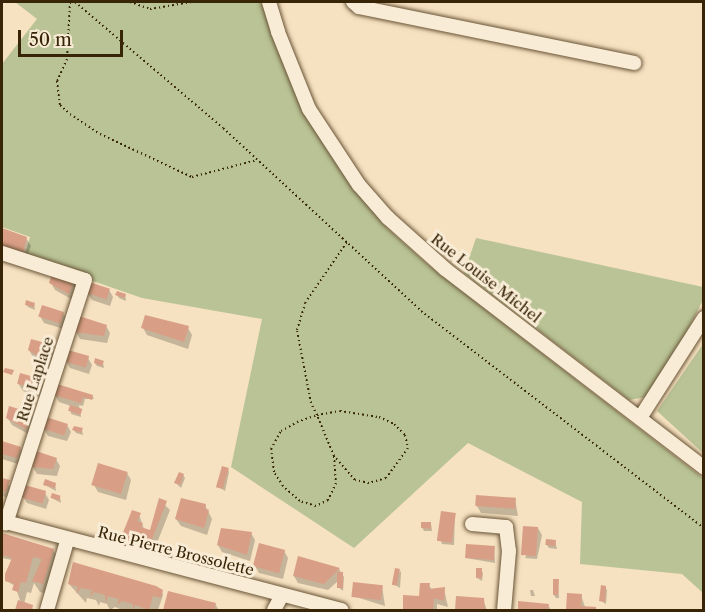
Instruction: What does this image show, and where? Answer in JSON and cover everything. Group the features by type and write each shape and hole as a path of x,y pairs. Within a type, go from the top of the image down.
{"street":[{"name":"Rue Louise Michel","path":"269,2 293,73 333,147 388,218 445,269 704,468"},
{"path":"353,2 359,7 634,63"},
{"name":"Rue Laplace","path":"2,253 85,280 4,522"},
{"path":"640,418 704,318"},
{"name":"Rue Pierre Brossolette","path":"4,522 67,541 342,610"},
{"path":"472,524 506,527 509,551 504,610"},
{"path":"47,610 67,541"},
{"path":"274,610 282,595"}],"path":[{"path":"70,2 67,59 57,81 60,105 70,114 100,134 192,177 257,160"},
{"path":"75,2 257,160 421,311 704,528"},
{"path":"130,2 150,9 191,2"},
{"path":"334,456 336,483 328,500 316,506 300,501 274,472 271,448 281,431 317,415 340,411 379,417 405,435 408,448 386,478 369,483 354,480 334,456 317,415 302,368 297,330 305,303 347,242"}],"green space":[{"path":"15,2 261,2 292,86 313,126 350,182 388,229 428,265 703,478 703,593 682,574 580,564 582,502 468,443 354,548 231,467 262,319 142,298 24,257 30,237 2,227 2,64 37,19"},
{"path":"476,238 703,287 703,300 676,353 646,397 629,400 464,273"},
{"path":"703,344 703,453 657,411"}],"building":[{"path":"2,228 27,237 22,256 2,249"},
{"path":"53,271 75,278 69,294 49,283"},
{"path":"89,282 110,289 107,299 86,292"},
{"path":"117,291 126,294 125,298 115,295"},
{"path":"26,300 35,303 34,307 25,305"},
{"path":"42,305 64,312 60,324 38,316"},
{"path":"145,315 189,326 184,342 141,328"},
{"path":"79,316 107,325 104,336 74,332"},
{"path":"31,339 53,345 47,361 28,350"},
{"path":"68,350 89,356 86,368 65,362"},
{"path":"95,358 104,361 102,366 94,363"},
{"path":"5,368 14,370 12,375 3,372"},
{"path":"20,373 42,379 39,390 17,384"},
{"path":"57,384 93,395 92,400 83,397 81,403 53,395"},
{"path":"70,405 82,409 81,415 68,411"},
{"path":"9,406 32,413 26,429 6,418"},
{"path":"46,417 68,424 64,436 42,428"},
{"path":"74,426 83,428 81,433 72,430"},
{"path":"2,441 21,447 17,458 2,454"},
{"path":"36,451 57,458 53,469 32,467"},
{"path":"98,463 128,472 121,494 91,485"},
{"path":"222,466 229,468 223,489 216,487"},
{"path":"179,472 184,474 180,485 174,483"},
{"path":"2,478 10,480 6,492 2,490"},
{"path":"45,479 56,483 55,488 43,485"},
{"path":"25,485 46,491 43,504 21,497"},
{"path":"52,493 61,496 59,501 50,498"},
{"path":"476,495 516,498 515,509 475,506"},
{"path":"159,498 167,501 147,552 118,545 132,510 141,513 137,521 143,523 141,527 150,530"},
{"path":"181,498 206,504 205,509 209,510 204,528 175,519"},
{"path":"441,511 456,513 452,543 437,541"},
{"path":"421,522 431,522 431,529 421,528"},
{"path":"523,526 538,527 536,556 521,555"},
{"path":"221,528 252,532 247,555 217,545"},
{"path":"2,533 54,549 43,584 32,581 42,559 33,557 26,583 21,582 18,592 12,590 14,584 5,581 5,574 12,558 2,555"},
{"path":"546,539 556,540 555,546 545,545"},
{"path":"259,543 285,550 279,573 253,566"},
{"path":"466,544 495,546 494,560 465,558"},
{"path":"298,556 340,568 324,584 293,576"},
{"path":"73,562 156,586 163,590 161,598 153,596 149,610 135,605 133,610 133,604 122,601 117,605 119,599 108,596 106,603 105,595 94,592 90,597 92,590 81,588 76,594 78,587 68,584"},
{"path":"395,568 400,569 397,586 392,585"},
{"path":"476,568 482,568 482,578 476,578"},
{"path":"337,572 343,572 343,588 337,588"},
{"path":"553,579 559,579 558,595 553,595"},
{"path":"353,582 383,585 381,600 351,597"},
{"path":"420,583 430,583 429,589 445,587 444,601 434,598 433,610 403,609 403,595 419,596"},
{"path":"601,585 606,586 605,602 599,601"},
{"path":"168,591 216,603 214,610 163,610"},
{"path":"567,593 582,594 581,606 596,607 596,610 566,610"},
{"path":"456,596 484,598 485,610 455,610"},
{"path":"18,600 33,605 32,610 15,610"},
{"path":"518,601 549,604 548,610 518,610"}]}
